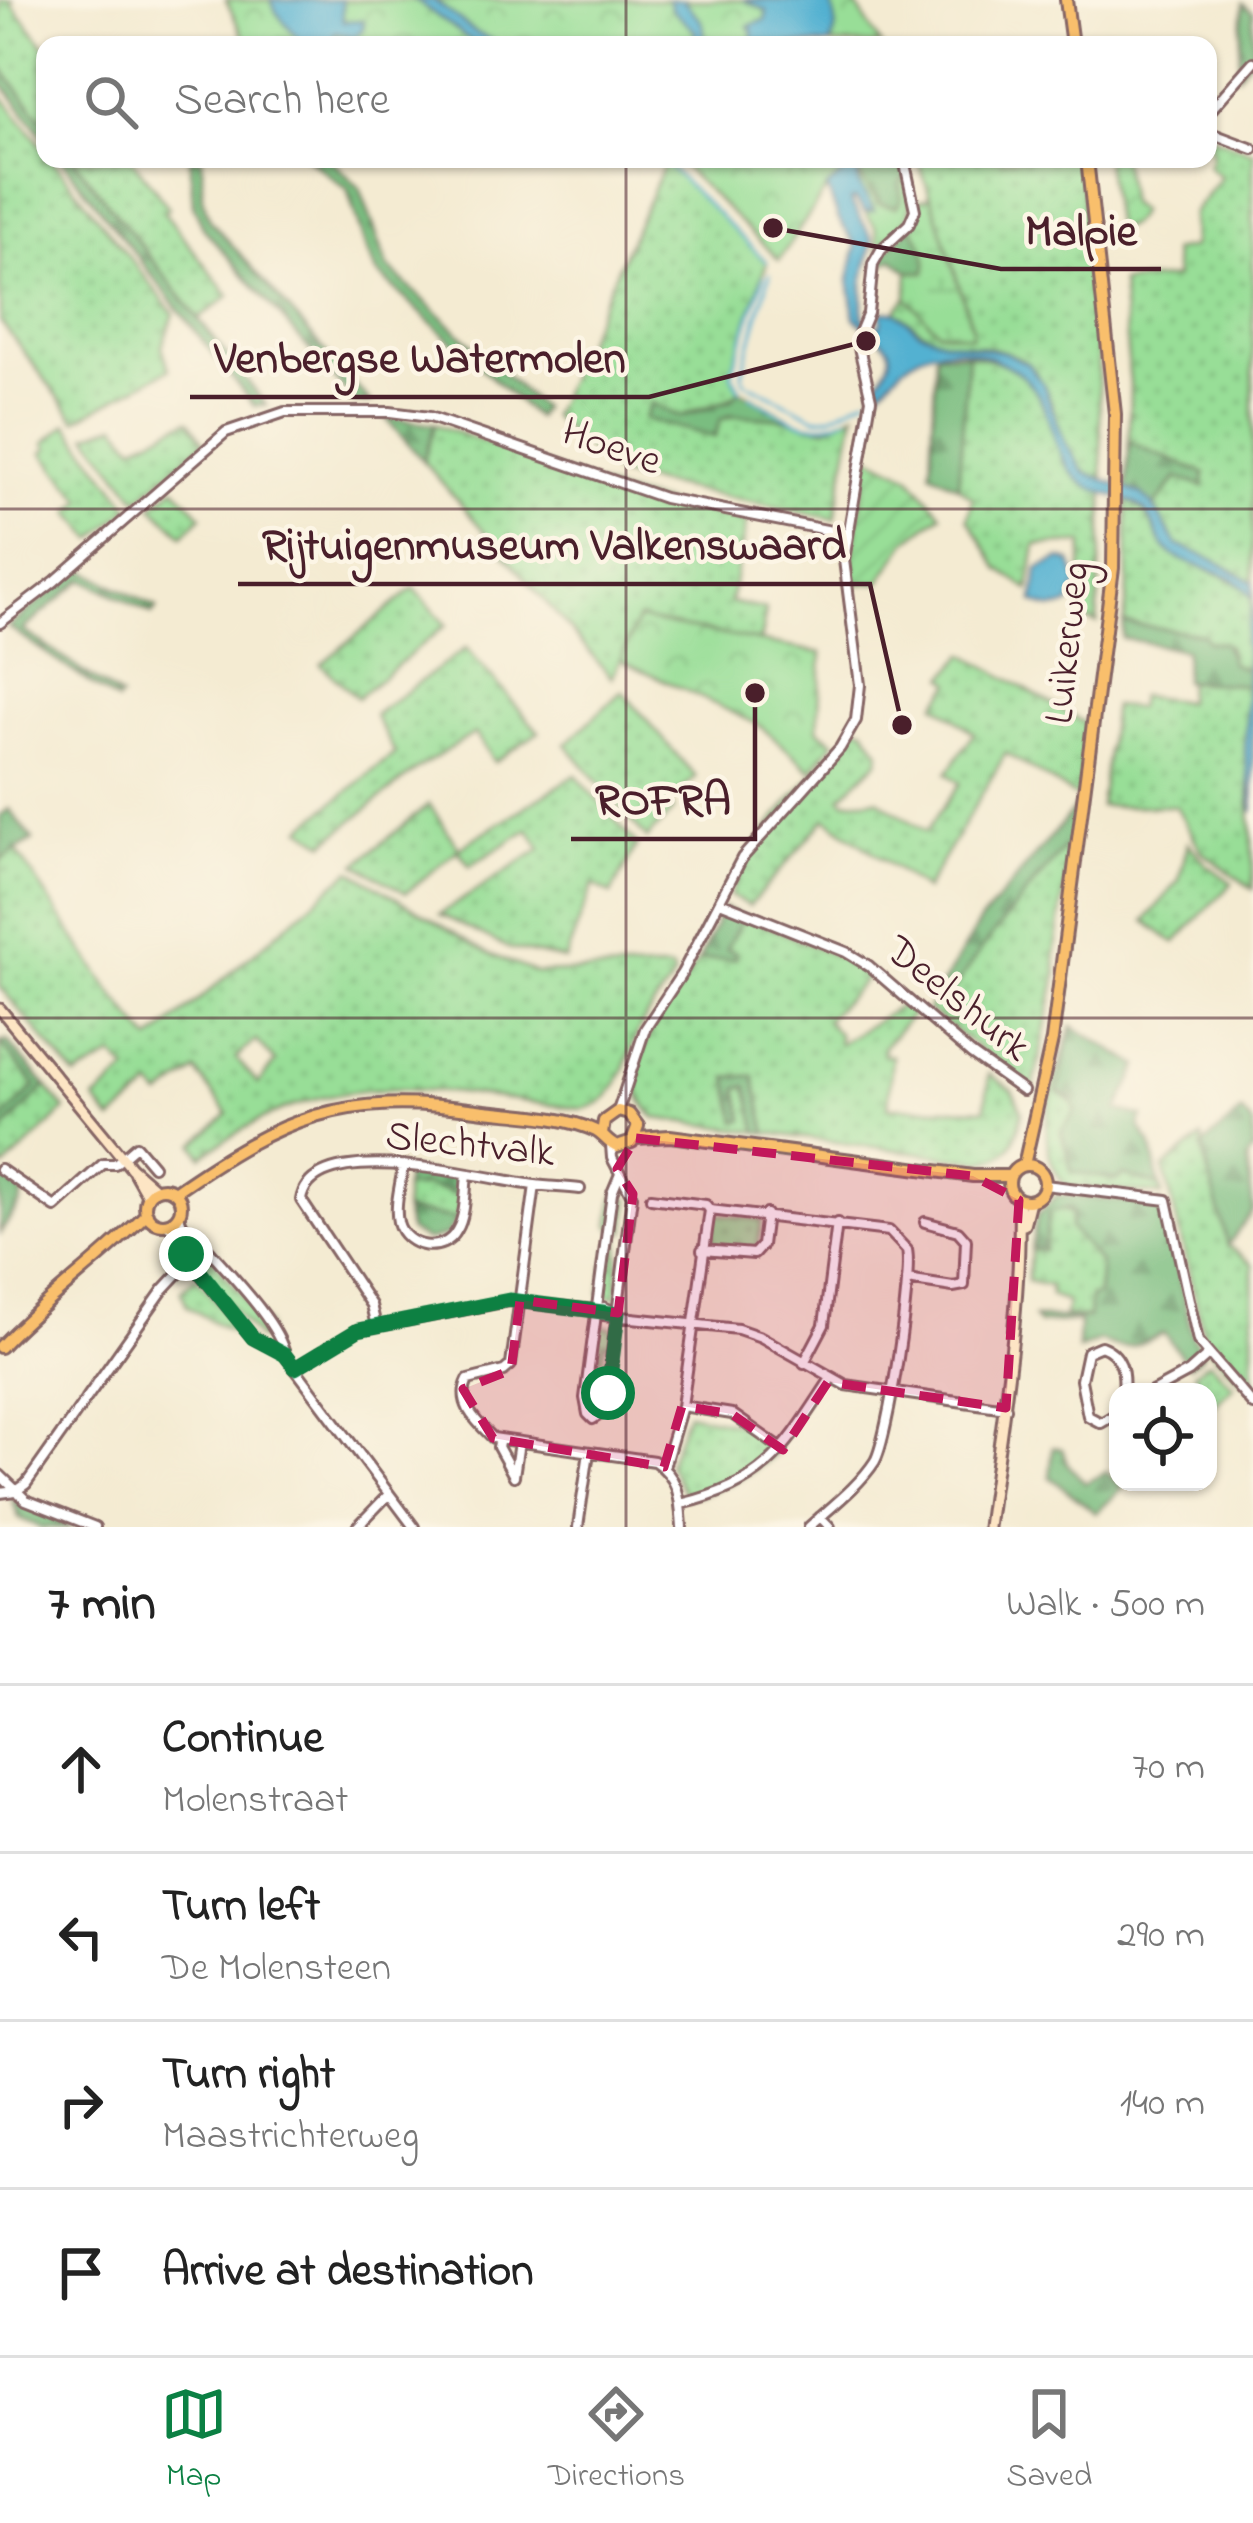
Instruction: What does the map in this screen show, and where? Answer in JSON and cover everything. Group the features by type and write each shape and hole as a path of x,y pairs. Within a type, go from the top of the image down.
{"main road":[{"path":"1066,0 1071,36"},
{"name":"Luikerweg","path":"1029,1166 1052,1040 1113,568 1112,365 1088,168"},
{"path":"156,1220 152,1194 177,1196 246,1143 282,1125 341,1107 407,1102 603,1127 623,1112 637,1132"},
{"path":"603,1127 617,1146 637,1132 1010,1181 1029,1166 1042,1174 1045,1185 1040,1196 1024,1201 1010,1181"},
{"path":"0,1347 58,1290 118,1242 156,1220 179,1215 177,1196"}],"street":[{"path":"1217,103 1253,62"},
{"path":"1217,135 1253,149"},
{"path":"623,1112 645,1029 757,838 840,748 856,720 860,685 844,577 870,395 857,350 873,264 909,224 915,210 906,168"},
{"name":"Hoeve","path":"0,623 226,433 285,412 390,412 430,417 664,498 847,534"},
{"name":"Deelshurk","path":"720,902 858,958 971,1054 1023,1091"},
{"path":"0,1009 152,1194"},
{"path":"0,1169 55,1207 103,1164 115,1164 136,1146 153,1166"},
{"path":"617,1146 618,1172 585,1399 593,1419 606,1401 618,1314 630,1191 618,1172"},
{"name":"Slechtvalk","path":"376,1326 371,1305 300,1197 309,1184 342,1168 376,1163 580,1189"},
{"path":"403,1166 399,1224 409,1239 425,1246 447,1241 458,1228 467,1174"},
{"path":"535,1185 509,1369 472,1378 463,1389 464,1403 488,1435 500,1439 655,1461 679,1490 682,1527"},
{"path":"1045,1185 1167,1200 1192,1322 1208,1355 1253,1405"},
{"path":"615,1190 630,1191"},
{"path":"651,1198 706,1205 710,1210 890,1231 901,1239 909,1260 907,1280 877,1458 809,1527"},
{"path":"988,1527 1006,1408 1024,1201"},
{"path":"664,1467 682,1406 710,1210"},
{"path":"703,1250 747,1256 759,1252 766,1214"},
{"path":"179,1215 184,1230 207,1247 271,1327 285,1355 414,1527"},
{"path":"156,1220 179,1234 190,1261 260,1342 285,1355"},
{"path":"907,1280 953,1288 964,1285 966,1240 958,1231 925,1222"},
{"path":"804,1363 824,1325 837,1223"},
{"path":"185,1248 196,1240"},
{"path":"0,1493 26,1484 163,1290 190,1261"},
{"path":"295,1368 340,1338 376,1326 520,1300 746,1331 830,1379 890,1394 1006,1408"},
{"path":"260,1342 268,1338 271,1327"},
{"path":"1109,1418 1101,1423 1088,1416 1081,1381 1088,1352 1101,1346 1112,1351 1124,1383"},
{"path":"1169,1383 1208,1355"},
{"path":"681,1504 720,1494 752,1478 783,1450 830,1379"},
{"path":"682,1406 732,1414 783,1450"},
{"path":"500,1439 498,1448 514,1476 520,1442"},
{"path":"578,1527 590,1452"},
{"path":"0,1475 26,1500 95,1527"},
{"path":"357,1527 389,1494"},
{"path":"820,1517 830,1527"}],"highlighted area":[{"path":"636,1138 973,1176 1019,1200 1006,1408 828,1382 783,1450 732,1414 682,1406 664,1467 493,1438 463,1389 511,1370 520,1300 618,1313 633,1194 617,1169"}],"green space":[{"path":"0,0 13,0 37,36 36,112 0,66"},
{"path":"226,0 853,0 875,36 243,36"},
{"path":"1243,4 1253,12 1253,56 1238,74"},
{"path":"0,66 36,112 36,127 0,80"},
{"path":"0,93 36,139 36,168 59,168 174,314 162,346 169,369 76,420 0,321"},
{"path":"1217,138 1253,152 1253,582 1177,545 1154,507 1177,478 1202,486 1205,474 1129,442 1130,384 1121,283 1175,278 1172,251 1193,247 1192,214 1221,177 1210,168 1217,168"},
{"path":"68,168 80,168 266,405 254,406"},
{"path":"80,168 139,168 169,208 164,212 229,296 199,319"},
{"path":"191,168 202,168 203,200 210,220 370,402 355,402 204,229 193,205"},
{"path":"320,168 339,168 360,188 388,267 541,408 536,418 377,273 347,189"},
{"path":"663,168 670,168 767,262 731,374 740,390 727,400 681,417 652,403 645,418 720,420 759,415 825,428 855,413 835,519 617,475 551,416"},
{"path":"684,168 851,168 827,188 779,260"},
{"path":"859,168 904,168 896,207 878,203"},
{"path":"921,168 1080,168 1097,347 1103,481 1076,462 1049,396 1031,367 1000,350 935,338 895,311 907,297 938,331 971,336 972,326"},
{"path":"1106,168 1123,168 1129,203 1139,211 1133,221 1115,228"},
{"path":"860,176 878,203 896,207 906,176 907,217 879,249 876,228 865,212 874,210 858,183"},
{"path":"931,197 971,336 938,331 907,298 909,272 925,272 926,266 911,226 918,201"},
{"path":"911,226 923,248 925,272 909,272 893,259 879,266 877,261"},
{"path":"936,352 968,354 958,486 931,472"},
{"path":"968,354 1003,363 1021,374 1043,404 1072,471 1104,493 1097,623 1079,618 1083,543 1036,545 1029,590 999,569 968,518 973,498 958,486"},
{"path":"740,390 791,419 731,415 720,420 715,437 644,419 651,403 680,417 731,400"},
{"path":"385,417 435,424 423,461"},
{"path":"189,420 204,442 138,499 88,435 117,424 134,446"},
{"path":"67,424 130,507 94,539 70,512 83,500 43,453 49,448 45,443"},
{"path":"435,424 620,493 747,521 730,602 766,610 760,642 638,619 612,678 423,461"},
{"path":"1129,442 1205,474 1203,486 1177,478 1154,507 1141,494 1127,489"},
{"path":"869,455 910,476 942,514 908,540 880,582 855,584 853,555"},
{"path":"175,487 202,516 183,535 152,506"},
{"path":"1127,500 1144,512 1171,552 1251,594 1244,641 1247,670 1231,663 1228,646 1207,641 1203,635 1124,623"},
{"path":"82,569 157,608 152,614 83,579 23,630 121,698 117,702 8,627"},
{"path":"414,588 446,625 357,698 321,664"},
{"path":"638,619 822,653 818,729 834,742 811,770 759,725 621,660"},
{"path":"1124,623 1203,634 1207,641 1224,643 1231,663 1247,670 1247,685 1184,681 1185,650 1122,638"},
{"path":"466,648 539,732 494,762 475,733 417,769 325,843 302,828 395,753 374,715"},
{"path":"965,654 1086,724 1078,798 1006,753 925,890 826,818 749,906 730,896 753,849 856,727 864,728 880,752 878,761 841,797 844,801 878,799 926,832 960,783 947,773 974,733 936,704 952,683 945,677"},
{"path":"1187,682 1247,685 1253,889 1202,852 1176,806 1100,806 1113,706 1137,708 1139,696 1186,702"},
{"path":"622,691 696,777 668,802 674,810 647,839 566,744"},
{"path":"576,775 637,845 611,894 593,885 565,960 508,948 440,914 541,849 529,829 470,866 458,850 406,893 357,864 429,804 459,848"},
{"path":"1076,807 1072,838 948,997 940,988 979,923"},
{"path":"9,809 33,840 0,860 0,816"},
{"path":"1072,838 1055,955 1057,974 1033,1090 928,1010 940,988 948,997"},
{"path":"1188,843 1232,883 1175,943 1145,921 1179,880"},
{"path":"16,850 110,990 151,1041 351,870 489,954 536,973 664,969 674,977 641,1026 615,1088 596,1105 582,1109 431,1090 341,1094 296,1105 250,1125 202,1156 195,1144 228,1114 196,1071 161,1097 152,1087 112,1121 95,1100 128,1071 113,1056 76,1077 0,987 0,860","holes":["256,1040 275,1062 258,1084 236,1058"]},
{"path":"723,908 744,916 726,949 735,952 735,959 699,960"},
{"path":"744,916 872,972 826,1020 838,1034 839,1044 905,1003 914,1012 884,1046 883,1055 892,1056 888,1107 985,1109 989,1074 1012,1090 1022,1111 1007,1151 982,1161 767,1133 753,1076 729,1077 744,1120 737,1087 748,1086 758,1132 656,1118 642,1100 637,1081 648,1038 699,960 735,958 725,950"},
{"path":"1072,1026 1058,1092 1073,1102 1076,1112 1071,1118 1072,1172 1124,1175 1160,1186 1162,1195 1066,1186 1054,1168 1048,1149 1049,1108"},
{"path":"1072,1026 1139,1066 1118,1110 1143,1117 1139,1126 1151,1144 1160,1186 1124,1175 1117,1180 1072,1172 1061,1131 1076,1111 1073,1102 1058,1092"},
{"path":"7,1041 46,1086 0,1134 0,1123 36,1086 0,1043"},
{"path":"0,1043 36,1086 0,1123"},
{"path":"754,1076 767,1133 758,1132 747,1086 738,1088 744,1120 737,1121 728,1077"},
{"path":"46,1086 65,1110 5,1168 0,1164 0,1134"},
{"path":"1241,1112 1253,1125 1253,1150 1247,1159 1253,1210 1228,1245 1202,1147"},
{"path":"1202,1138 1228,1245 1253,1264 1253,1391 1212,1352 1205,1339 1164,1168"},
{"path":"407,1171 460,1177 461,1195 420,1185 404,1187"},
{"path":"0,1176 23,1193 0,1233"},
{"path":"419,1185 461,1195 457,1219 404,1211 404,1187"},
{"path":"1057,1195 1163,1205 1192,1335 1203,1355 1189,1366 1164,1333 1132,1346 1100,1341 1078,1350 1079,1321 1039,1324 1034,1318 1088,1318 1091,1296 1098,1296 1101,1264 1070,1228 1072,1214 1067,1208 1049,1212 1044,1250 1031,1249 1037,1216"},
{"path":"614,1197 630,1199 626,1232 620,1228 617,1297 600,1295 605,1264 611,1268"},
{"path":"1061,1207 1072,1214 1070,1228 1101,1264 1098,1296 1088,1319 1065,1316 1067,1302 1050,1296 1050,1286 1027,1281 1031,1249 1044,1250 1049,1212"},
{"path":"404,1211 457,1219 446,1236 427,1241 409,1231"},
{"path":"715,1213 762,1220 758,1248 750,1252 711,1246"},
{"path":"195,1243 267,1326 266,1336 258,1339 190,1258 188,1248"},
{"path":"196,1277 252,1345 187,1306 181,1291"},
{"path":"597,1325 613,1327 611,1345 605,1342 602,1370 607,1375 599,1396 588,1388 591,1368 597,1371"},
{"path":"1209,1361 1234,1386 1217,1402 1217,1383 1198,1383 1194,1372"},
{"path":"687,1413 743,1425 776,1453 734,1481 686,1497 668,1464"},
{"path":"1053,1447 1062,1449 1067,1463 1085,1483 1106,1472 1109,1491 1120,1491 1096,1513 1050,1477"},
{"path":"12,1500 72,1527 41,1527 19,1518"}],"water":[{"path":"271,0 342,0 343,21 364,20 363,29 356,36 336,32 334,36 296,36"},
{"path":"415,0 434,0 483,36 465,36"},
{"path":"668,0 683,0 703,25 704,36 694,36 695,31"},
{"path":"743,0 829,0 836,22 833,36 752,36 748,26 765,20 767,11"},
{"path":"843,168 858,168 858,183 874,210 865,212 855,199 850,200 873,240 863,282 863,318 878,328 880,312 895,311 921,332 1004,352 1028,364 1043,383 1065,442 1084,472 1141,494 1177,545 1253,582 1253,600 1235,580 1167,550 1136,504 1090,488 1074,475 1038,395 1006,365 961,350 931,351 907,364 874,398 873,389 891,355 885,342 855,318 849,280 856,245 839,220 827,188 844,173"},
{"path":"1061,559 1071,562 1078,583 1069,605 1051,608 1034,602 1038,569"},
{"path":"1253,602 1253,812 1245,755 1244,641"}],"waterway":[{"path":"670,168 767,262"},
{"path":"770,274 742,373 745,382 817,418 867,397"},
{"path":"740,390 731,374 764,276"},
{"path":"750,396 809,424 848,416"}],"place":[{"name":"Malpie","path":"773,228"},
{"name":"Venbergse Watermolen","path":"866,341"},
{"name":"ROFRA","path":"755,693"},
{"name":"Rijtuigenmuseum Valkenswaard","path":"902,725"}],"route":[{"path":"186,1254 253,1338 285,1355 295,1368 358,1330 509,1300 618,1314 608,1393"}]}
